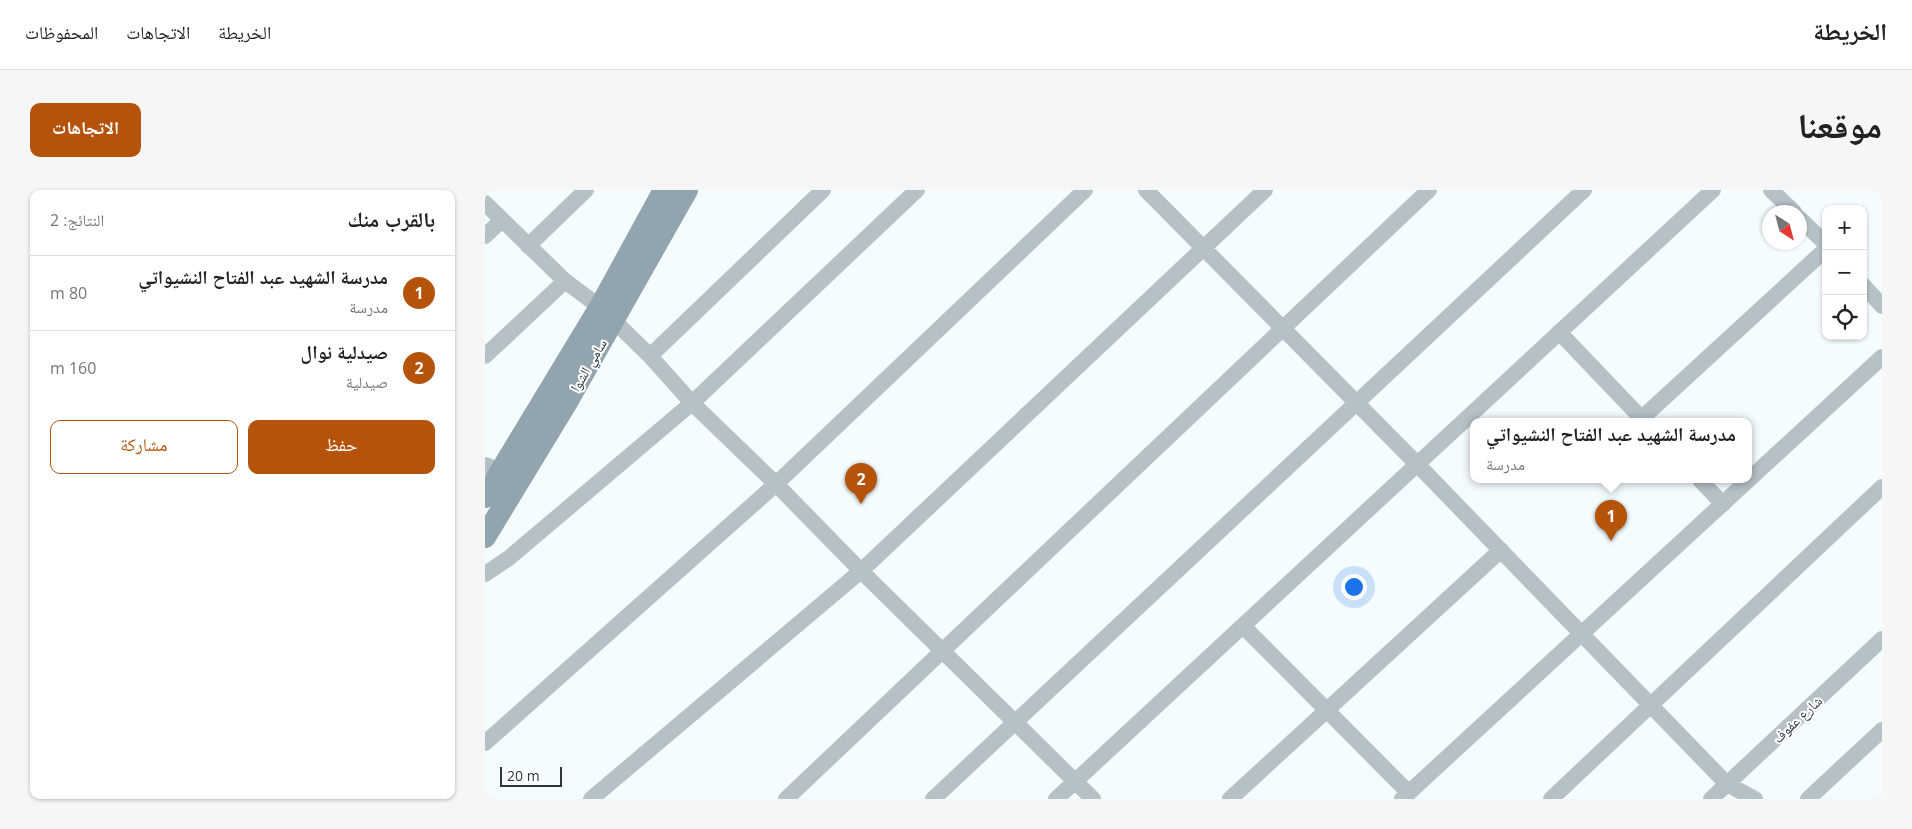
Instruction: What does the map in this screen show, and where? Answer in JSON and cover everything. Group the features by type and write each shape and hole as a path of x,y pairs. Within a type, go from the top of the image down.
{"main road":[{"name":"سامي الشوا","path":"485,537 567,402 664,190"},
{"name":"سامي الشوا","path":"485,497 493,468 607,313 687,190"}],"street":[{"path":"529,246 586,190"},
{"path":"650,356 823,190"},
{"path":"485,574 509,558 691,403 917,190"},
{"path":"485,743 776,484 1085,190"},
{"path":"1147,190 1501,550 1727,784 1755,799"},
{"path":"591,799 861,571 1265,190"},
{"path":"786,799 1429,190"},
{"path":"933,799 1584,190"},
{"path":"1056,799 1713,190"},
{"path":"1771,190 1787,205"},
{"path":"485,203 565,281 607,313 650,356 691,403 776,484 942,652 1093,799"},
{"path":"485,236 502,220"},
{"path":"1807,226 1822,240"},
{"path":"1645,418 1825,250"},
{"path":"485,356 565,281"},
{"path":"1867,289 1882,306"},
{"path":"1559,332 1641,418"},
{"path":"1752,477 1882,357"},
{"path":"1703,483 1723,504"},
{"path":"1243,626 1326,710 1405,796 1746,483"},
{"path":"1551,799 1882,487"},
{"path":"1230,799 1501,550"},
{"name":"شارع عفوف","path":"1711,799 1882,639"},
{"path":"1808,799 1882,730"}],"place":[{"name":"صيدلية نوال","path":"861,504"},
{"name":"مدرسة الشهيد عبد الفتاح النشيواتي","path":"1611,541"}]}
